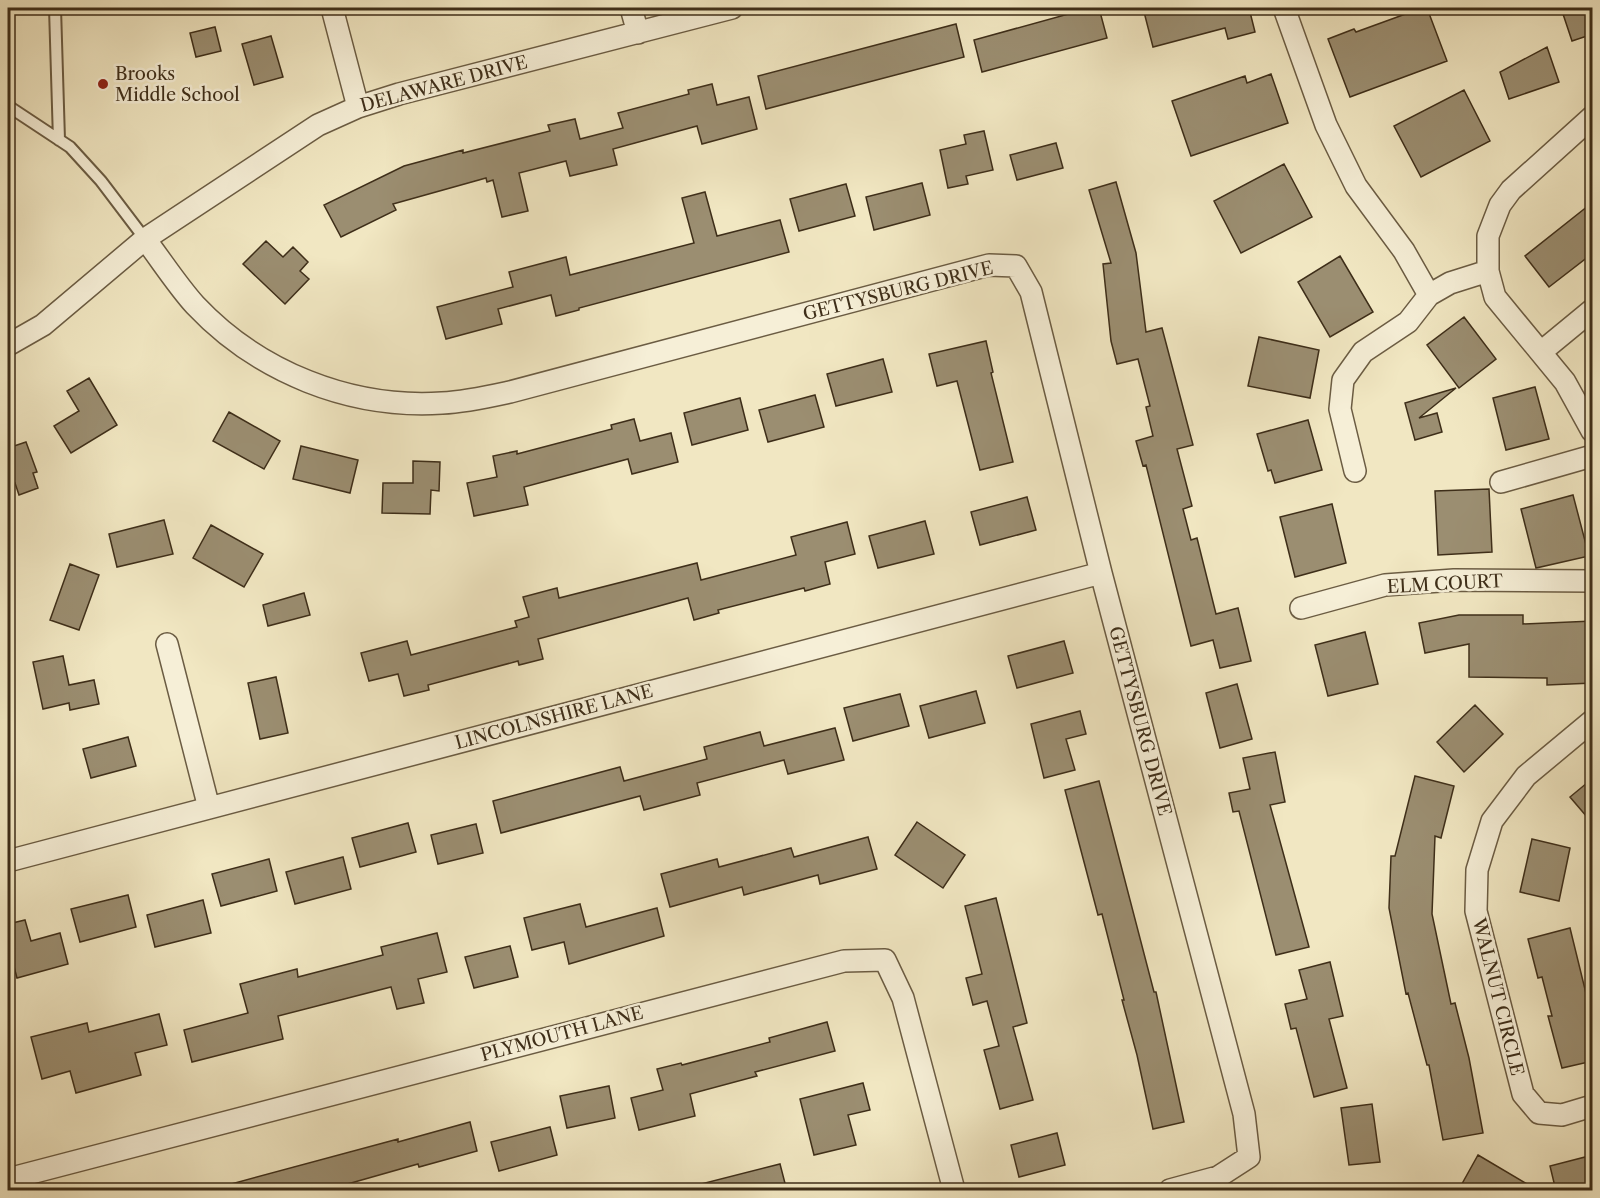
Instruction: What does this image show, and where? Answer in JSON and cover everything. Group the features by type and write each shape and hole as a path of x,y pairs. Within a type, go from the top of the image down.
{"street":[{"path":"332,8 358,107"},
{"path":"631,8 638,33"},
{"name":"DELAWARE DRIVE","path":"8,345 43,325 145,239 318,125 358,107 399,94 732,8"},
{"path":"1284,8 1326,125 1356,186 1404,251 1429,295"},
{"path":"1593,117 1511,190 1500,205 1488,236 1488,271 1495,297 1565,382 1593,431"},
{"name":"GETTYSBURG DRIVE","path":"145,239 195,305 232,338 263,360 297,378 330,391 364,399 406,403 441,404 510,392 988,265 1016,266 1031,292 1101,573 1244,1114 1248,1157 1218,1177 1170,1191"},
{"path":"1355,471 1340,410 1342,380 1363,352 1408,322 1429,295 1450,284 1488,271"},
{"path":"1541,352 1593,310"},
{"path":"1500,482 1593,456"},
{"name":"LINCOLNSHIRE LANE","path":"8,861 1101,573"},
{"name":"ELM COURT","path":"1300,608 1385,585 1454,580 1593,581"},
{"path":"167,644 209,808"},
{"name":"WALNUT CIRCLE","path":"1593,721 1526,776 1492,821 1478,870 1476,911 1523,1095 1539,1113 1562,1115 1593,1106"},
{"name":"PLYMOUTH LANE","path":"8,1179 844,961 885,960 903,998 954,1191"}],"lane":[{"path":"55,8 59,140"},
{"path":"8,106 70,147 101,182 145,239"}],"building":[{"path":"1090,8 1099,8 1107,38 982,72 974,40"},
{"path":"1143,8 1249,8 1255,32 1228,39 1225,28 1153,47"},
{"path":"1427,8 1447,61 1350,97 1328,39 1354,29 1356,32"},
{"path":"1561,8 1593,8 1593,34 1572,41"},
{"path":"956,24 964,57 766,109 758,76"},
{"path":"215,27 221,51 196,57 190,33"},
{"path":"271,36 283,77 254,85 242,44"},
{"path":"1547,47 1559,82 1509,99 1500,72"},
{"path":"1271,74 1288,123 1191,156 1172,101 1245,76 1247,83"},
{"path":"712,84 717,105 749,97 757,129 702,144 697,126 613,149 617,165 570,176 566,161 519,173 528,211 502,217 493,180 487,182 486,178 393,204 396,210 341,237 324,205 404,166 463,150 463,153 550,131 548,125 575,119 580,139 623,128 618,113 689,94 688,90"},
{"path":"1464,90 1490,141 1421,177 1394,126"},
{"path":"984,131 993,170 966,176 968,184 948,188 940,150 966,144 964,135"},
{"path":"1056,143 1063,168 1017,180 1010,155"},
{"path":"1284,164 1312,217 1241,253 1214,201"},
{"path":"1116,182 1136,253 1146,332 1162,328 1193,445 1177,449 1192,506 1183,509 1191,540 1197,538 1216,614 1238,608 1251,661 1220,668 1213,640 1191,646 1146,465 1143,466 1136,441 1153,436 1146,407 1150,406 1138,359 1117,364 1111,341 1103,264 1111,263 1089,190"},
{"path":"922,183 930,215 874,230 866,197"},
{"path":"846,184 855,216 799,231 790,199"},
{"path":"705,192 717,236 780,220 789,252 556,316 551,295 498,309 502,324 446,339 437,307 513,287 509,272 566,257 570,275 694,243 682,198"},
{"path":"1593,202 1593,253 1549,287 1525,256"},
{"path":"266,241 283,257 293,247 308,262 300,271 309,279 285,304 243,264"},
{"path":"1340,256 1373,312 1330,337 1298,282"},
{"path":"1464,317 1496,359 1459,388 1427,345"},
{"path":"1259,337 1319,350 1310,398 1248,386"},
{"path":"986,341 993,372 991,373 1013,462 980,470 957,381 937,386 929,354"},
{"path":"883,359 892,392 836,406 827,374"},
{"path":"89,378 117,425 71,453 54,426 79,411 67,391"},
{"path":"1535,387 1549,439 1506,450 1493,398"},
{"path":"1456,388 1419,418 1437,413 1442,432 1415,440 1405,403"},
{"path":"815,395 824,427 768,442 759,410"},
{"path":"740,398 748,430 692,445 684,413"},
{"path":"229,412 280,441 264,469 213,441"},
{"path":"634,419 640,441 671,433 678,462 632,474 628,459 524,487 528,505 474,516 467,483 497,477 493,456 517,451 517,454 612,429 611,425"},
{"path":"1308,420 1322,470 1275,483 1271,470 1268,471 1257,434"},
{"path":"26,442 37,472 33,473 38,488 19,495 15,483 8,486 8,448"},
{"path":"301,446 358,460 350,493 293,479"},
{"path":"413,461 440,462 439,491 431,490 430,514 382,513 383,483 413,483"},
{"path":"1489,489 1492,552 1438,555 1435,491"},
{"path":"1573,495 1589,556 1536,568 1521,509"},
{"path":"1027,497 1036,530 980,545 971,512"},
{"path":"1332,504 1346,563 1295,577 1280,517"},
{"path":"164,520 173,554 117,567 109,534"},
{"path":"925,521 934,554 878,568 869,536"},
{"path":"847,522 855,554 825,562 830,584 805,591 804,588 718,610 719,613 694,620 688,598 538,639 543,659 519,665 518,661 428,685 429,690 404,696 398,674 369,681 361,653 407,641 411,655 517,627 515,621 529,617 523,597 557,588 559,598 697,563 701,580 796,555 791,537"},
{"path":"211,525 263,554 244,587 193,558"},
{"path":"70,564 99,575 79,630 50,620"},
{"path":"304,593 310,615 268,626 263,605"},
{"path":"1459,615 1523,615 1523,624 1593,621 1593,683 1547,685 1547,678 1469,677 1469,644 1425,653 1419,623"},
{"path":"1365,632 1378,684 1328,696 1315,645"},
{"path":"1064,641 1073,673 1017,688 1008,656"},
{"path":"63,656 69,685 94,680 99,704 70,710 69,703 43,709 33,662"},
{"path":"276,677 288,733 260,739 248,683"},
{"path":"1237,684 1252,739 1220,748 1206,693"},
{"path":"976,691 985,723 929,738 920,706"},
{"path":"900,694 909,726 853,741 844,708"},
{"path":"1475,705 1503,734 1464,772 1437,742"},
{"path":"1080,711 1086,734 1066,739 1075,770 1044,778 1031,724"},
{"path":"835,728 844,760 788,774 784,760 697,783 700,795 644,810 640,796 501,833 493,801 620,767 624,781 707,759 704,747 760,732 764,746"},
{"path":"128,737 136,766 91,778 83,749"},
{"path":"1275,752 1285,802 1270,805 1309,947 1276,955 1239,811 1233,812 1229,793 1250,789 1243,758"},
{"path":"1415,776 1454,786 1441,838 1435,836 1432,914 1451,1004 1455,1003 1469,1058 1483,1133 1443,1140 1429,1065 1427,1065 1408,993 1406,994 1389,908 1391,856 1395,856"},
{"path":"1593,778 1593,824 1570,797"},
{"path":"1099,781 1154,992 1156,992 1184,1122 1153,1129 1102,914 1098,915 1065,790"},
{"path":"917,822 965,855 943,888 895,855"},
{"path":"408,823 416,852 360,867 352,838"},
{"path":"476,824 483,853 438,864 431,835"},
{"path":"868,837 877,869 820,884 818,875 744,895 742,887 670,907 661,874 717,859 719,867 791,848 794,857"},
{"path":"1532,839 1570,848 1559,901 1520,892"},
{"path":"343,857 351,889 295,904 286,872"},
{"path":"269,859 277,891 221,906 212,874"},
{"path":"128,895 136,927 80,942 71,909"},
{"path":"996,898 1027,1023 1013,1027 1033,1100 1000,1109 984,1050 999,1046 987,1001 973,1005 966,978 982,974 965,906"},
{"path":"203,900 211,933 155,947 147,915"},
{"path":"580,904 586,927 657,908 664,936 569,964 564,942 532,950 524,918"},
{"path":"25,920 31,941 60,933 68,964 17,978 8,944 8,924"},
{"path":"1570,928 1593,1022 1593,1061 1562,1068 1548,1016 1552,1016 1542,977 1538,978 1528,939"},
{"path":"437,933 447,972 418,979 424,1003 397,1009 391,987 278,1016 283,1039 192,1062 184,1030 248,1013 240,984 297,969 298,977 383,955 381,947"},
{"path":"510,946 518,977 474,988 465,957"},
{"path":"1330,962 1343,1016 1329,1019 1347,1088 1314,1097 1296,1028 1291,1029 1285,1004 1307,999 1299,970"},
{"path":"159,1014 167,1045 135,1053 141,1075 76,1093 70,1071 42,1079 31,1037 87,1023 89,1032"},
{"path":"827,1022 835,1051 755,1072 757,1076 690,1094 695,1116 639,1130 631,1098 663,1090 657,1069 681,1063 682,1065 770,1042 769,1038"},
{"path":"863,1083 870,1110 848,1115 856,1145 814,1155 800,1099"},
{"path":"609,1086 615,1118 567,1128 560,1096"},
{"path":"1372,1104 1380,1162 1349,1165 1341,1108"},
{"path":"470,1122 477,1151 419,1167 418,1164 323,1191 231,1191 231,1184"},
{"path":"550,1127 557,1155 499,1171 491,1142"},
{"path":"1057,1133 1065,1165 1019,1177 1011,1145"},
{"path":"1478,1155 1539,1191 1458,1191"},
{"path":"1589,1156 1593,1170 1593,1191 1556,1191 1550,1166"},
{"path":"780,1164 787,1191 702,1191 701,1184"}],"place":[{"name":"Brooks Middle School","path":"103,84"}]}
